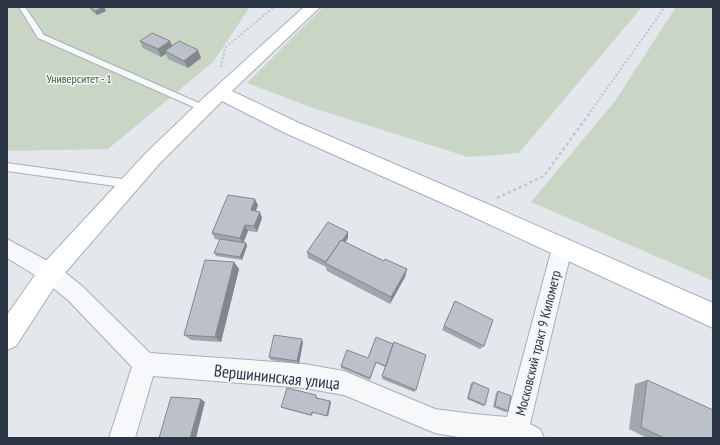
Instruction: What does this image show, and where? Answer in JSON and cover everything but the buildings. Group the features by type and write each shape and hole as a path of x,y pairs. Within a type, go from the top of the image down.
{"street":[{"path":"7,337 50,273 153,158 203,108 313,7"},
{"path":"221,93 292,128 475,208 713,316"},
{"path":"7,248 50,273 75,293 145,364 122,438"},
{"name":"Московский тракт 9 Километр","path":"522,435 562,248"},
{"name":"Вершининская улица","path":"145,364 304,376 344,383 435,421 522,435"}],"lane":[{"path":"22,7 41,36 203,108"},
{"path":"7,167 129,184"}],"path":[{"path":"217,72 222,66 225,48 274,7"},
{"path":"475,208 544,176 665,7"}],"green space":[{"name":"Университет - 1","path":"7,7 250,7 213,62 108,149 7,151"},
{"path":"323,7 642,7 519,153 468,157 313,108 247,83"},
{"path":"676,7 713,7 713,281 531,202 615,101"}]}
